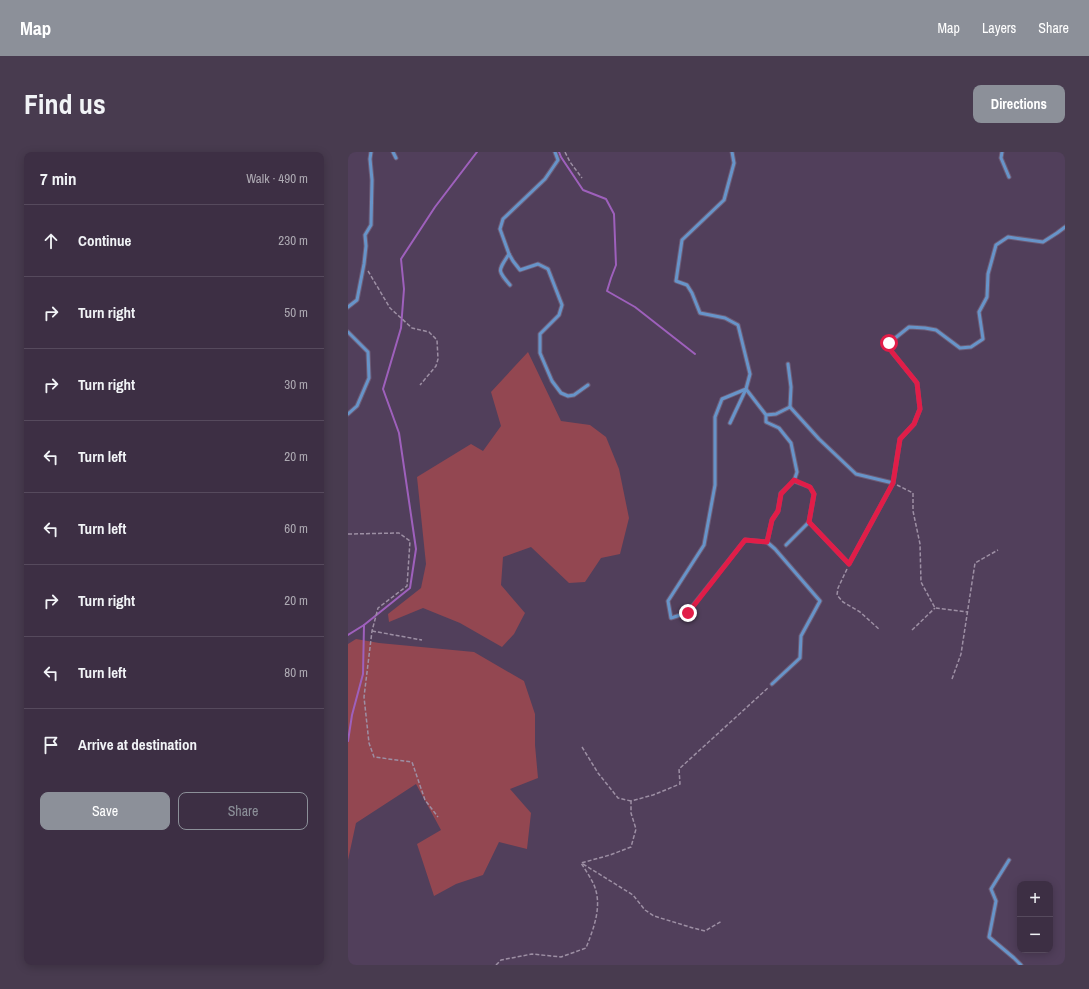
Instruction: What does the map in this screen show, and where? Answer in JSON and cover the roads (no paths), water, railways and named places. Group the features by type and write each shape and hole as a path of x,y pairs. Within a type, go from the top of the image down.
{"lane":[{"path":"348,307 357,300 364,264 366,246 365,235 371,225 371,152"},
{"path":"393,152 396,158"},
{"path":"555,152 558,160 545,179 503,219 500,229 508,254 520,270 538,264 548,269 562,305 559,315 540,334 540,353 552,381 561,393 568,396 574,395 588,385"},
{"path":"730,423 746,389 750,374 738,325 726,318 700,313 687,285 676,281 682,240 724,200 734,163 732,152"},
{"path":"1002,152 1001,158 1009,177"},
{"path":"809,522 849,564 893,483 900,439 914,424 920,409 917,383 892,352 889,343 908,327 936,330 960,348 971,347 983,339 979,312 987,297 988,274 996,245 1008,237 1043,242 1065,227"},
{"path":"508,254 500,267 501,275 510,285"},
{"path":"348,332 368,352 369,378 357,406 348,414"},
{"path":"788,364 791,387 790,407 819,439 856,474 893,483"},
{"path":"746,389 766,414 766,422 779,428 791,443 797,472 794,480 781,494 778,511 772,520 767,542"},
{"path":"746,389 722,399 715,417 715,485 704,545 668,601 671,618 688,613 745,540 767,542 820,600 801,636 800,658 772,684"},
{"path":"766,414 776,414 790,407"},
{"path":"786,545 809,522 814,494 810,487 794,480"},
{"path":"1009,860 991,889 996,901 990,937 1021,965"}],"waterway":[{"path":"348,741 352,715 363,674 364,625 410,588 416,549 399,433 383,389 401,328 404,289 401,259 435,207 477,152"},
{"path":"559,152 583,190 606,199 614,214 616,265 607,291 635,307 695,354"},
{"path":"348,635 364,625"}]}
